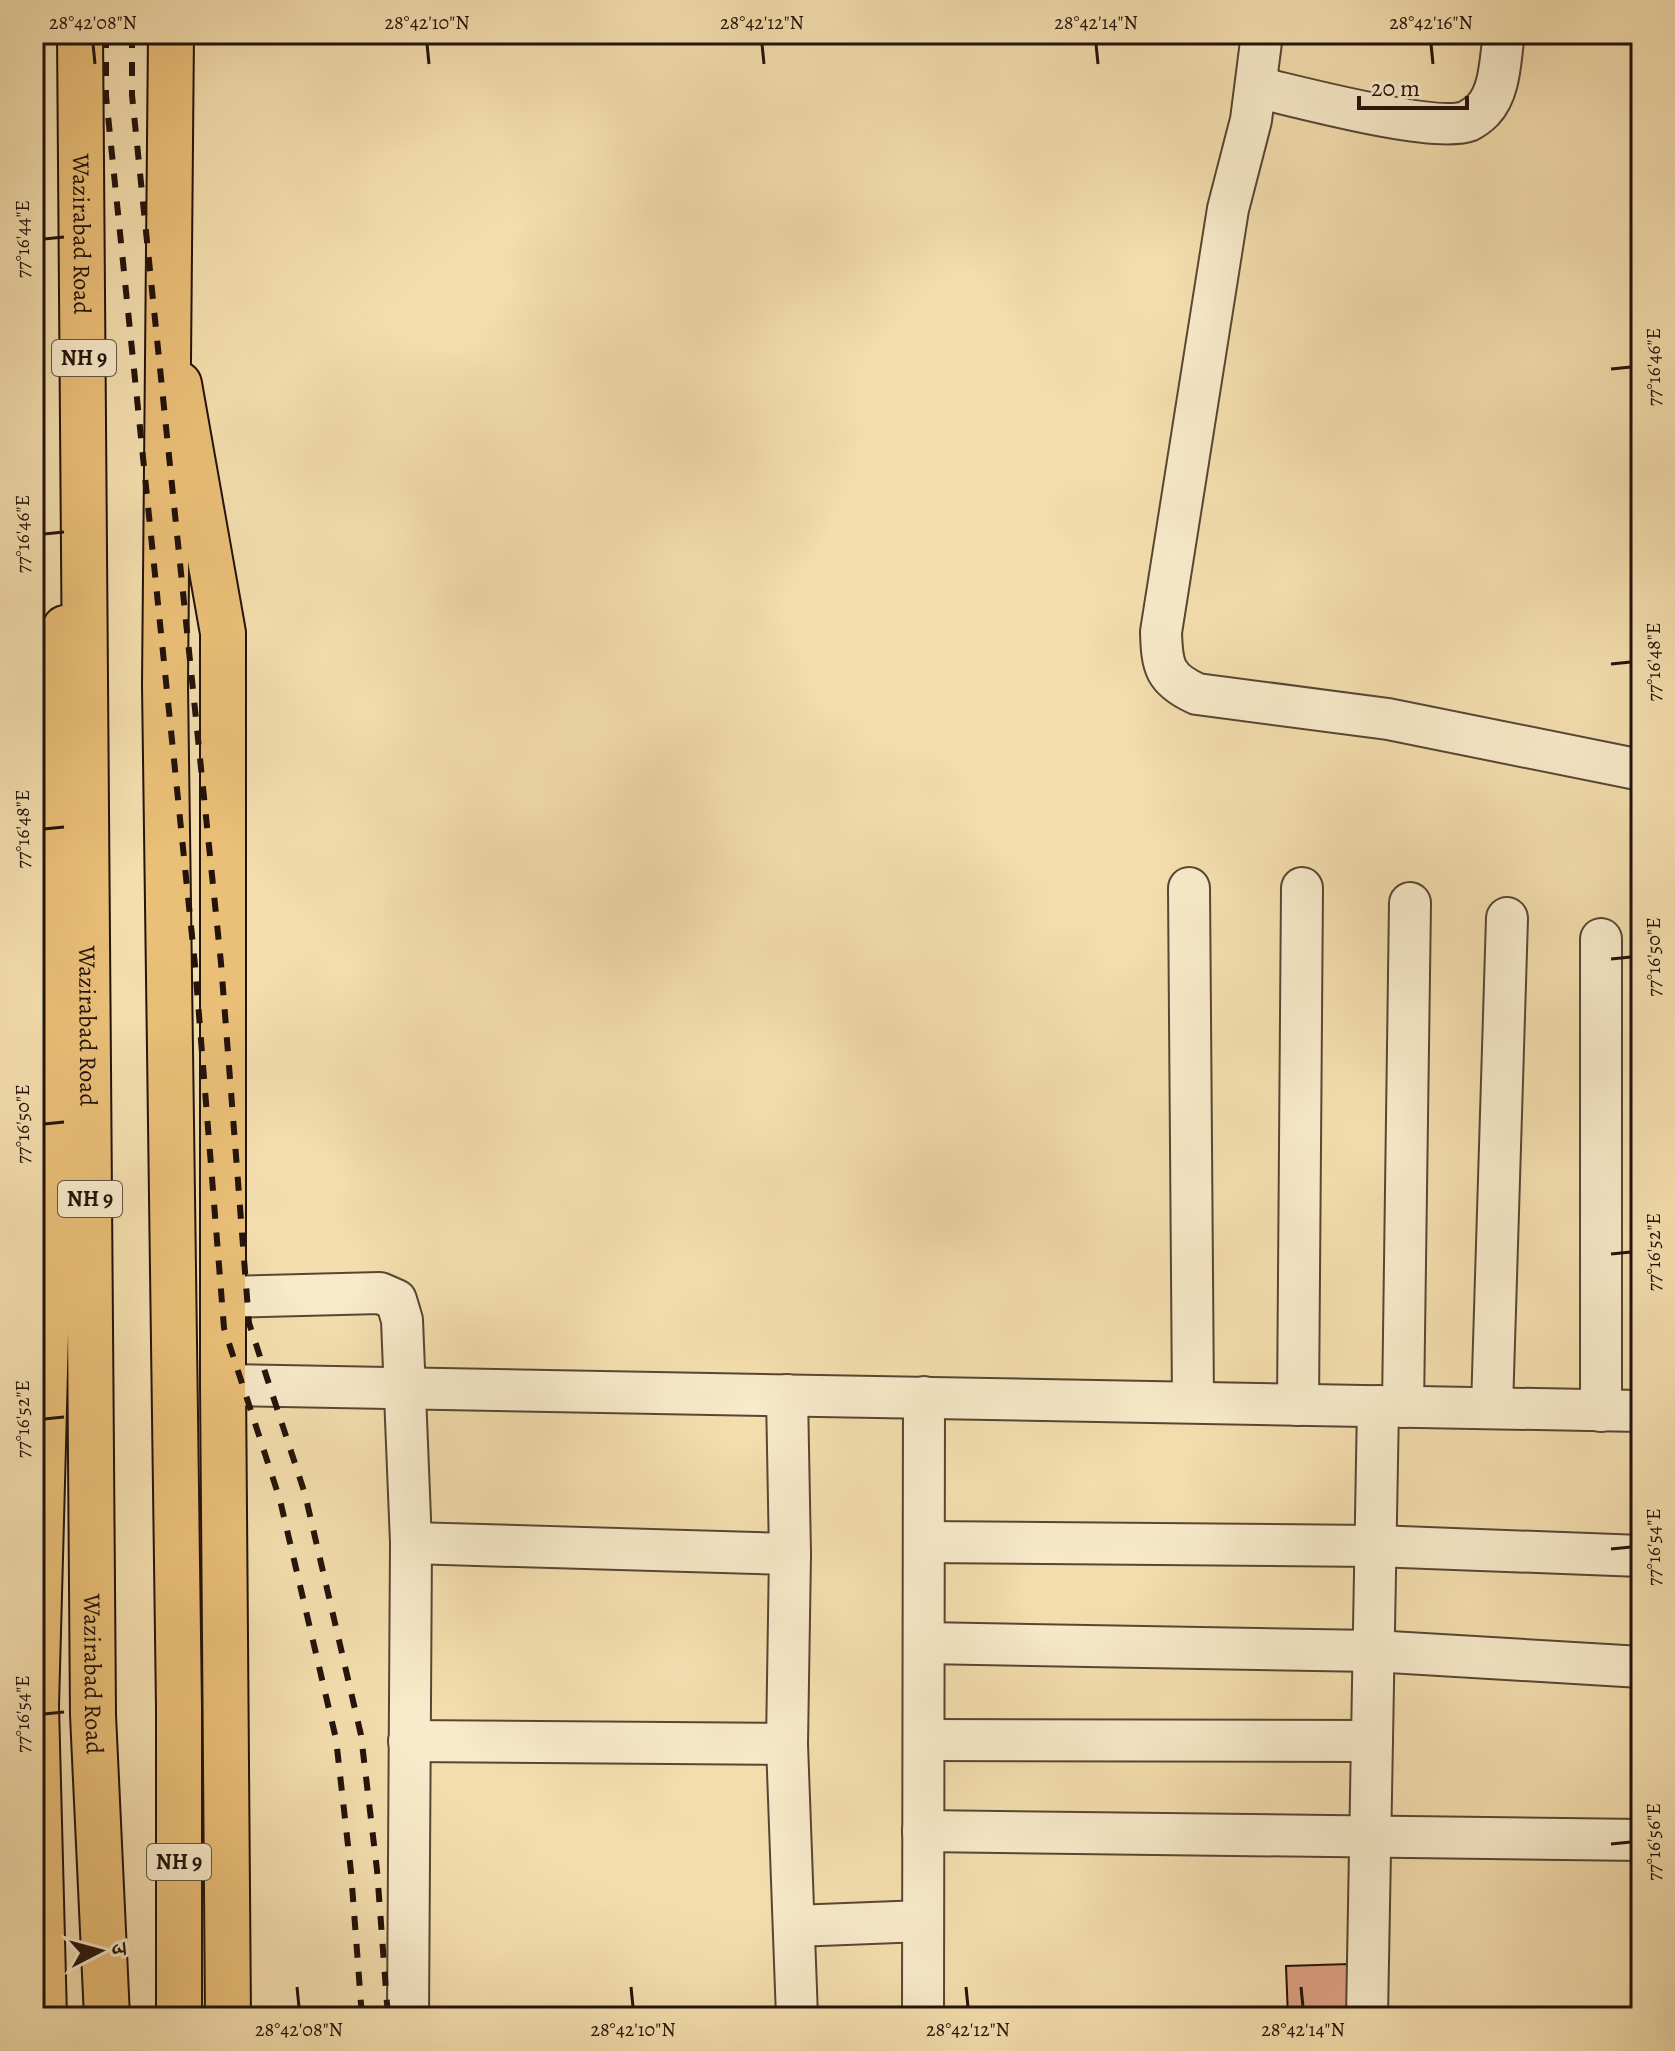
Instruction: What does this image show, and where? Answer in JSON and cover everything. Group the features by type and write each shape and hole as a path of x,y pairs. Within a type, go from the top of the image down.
{"main road":[{"name":"Wazirabad Road","path":"80,34 93,1715 107,2017"},
{"name":"NH 9","path":"171,34 165,685 179,1708 179,2017"},
{"path":"169,327 223,633 223,1385 228,2017"},
{"path":"44,2017 36,1706 66,564 84,345"}],"street":[{"path":"1262,34 1251,120 1228,209 1161,632 1162,658 1168,675 1180,686 1197,694 1388,719 1641,770"},
{"path":"1256,87 1405,120 1467,122 1484,109 1496,86 1504,34"},
{"path":"1189,888 1193,1402"},
{"path":"1298,1405 1302,888"},
{"path":"1367,2017 1375,1546 1391,1407 1410,903"},
{"path":"1492,1408 1507,918"},
{"path":"1601,939 1601,1411"},
{"path":"223,1297 380,1293 396,1300 402,1320 411,1543 408,2017"},
{"path":"223,1385 1641,1411"},
{"path":"787,1395 790,1554 787,1744 797,2017"},
{"path":"923,2017 924,1397"},
{"path":"924,1542 1375,1546 1641,1556"},
{"path":"411,1543 790,1554"},
{"path":"924,1643 1373,1651 1641,1667"},
{"path":"924,1740 1372,1741"},
{"path":"409,1741 787,1744"},
{"path":"923,1831 1641,1840"},
{"path":"794,1926 923,1921"}],"building":[{"path":"1349,1964 1351,2017 1288,2017 1286,1966"}],"railway":[{"path":"106,34 106,96 195,965 224,1328 280,1500 336,1739 351,1872 362,2017"},
{"path":"132,34 132,95 221,963 249,1323 305,1494 361,1735 377,1870 388,2017"}]}
